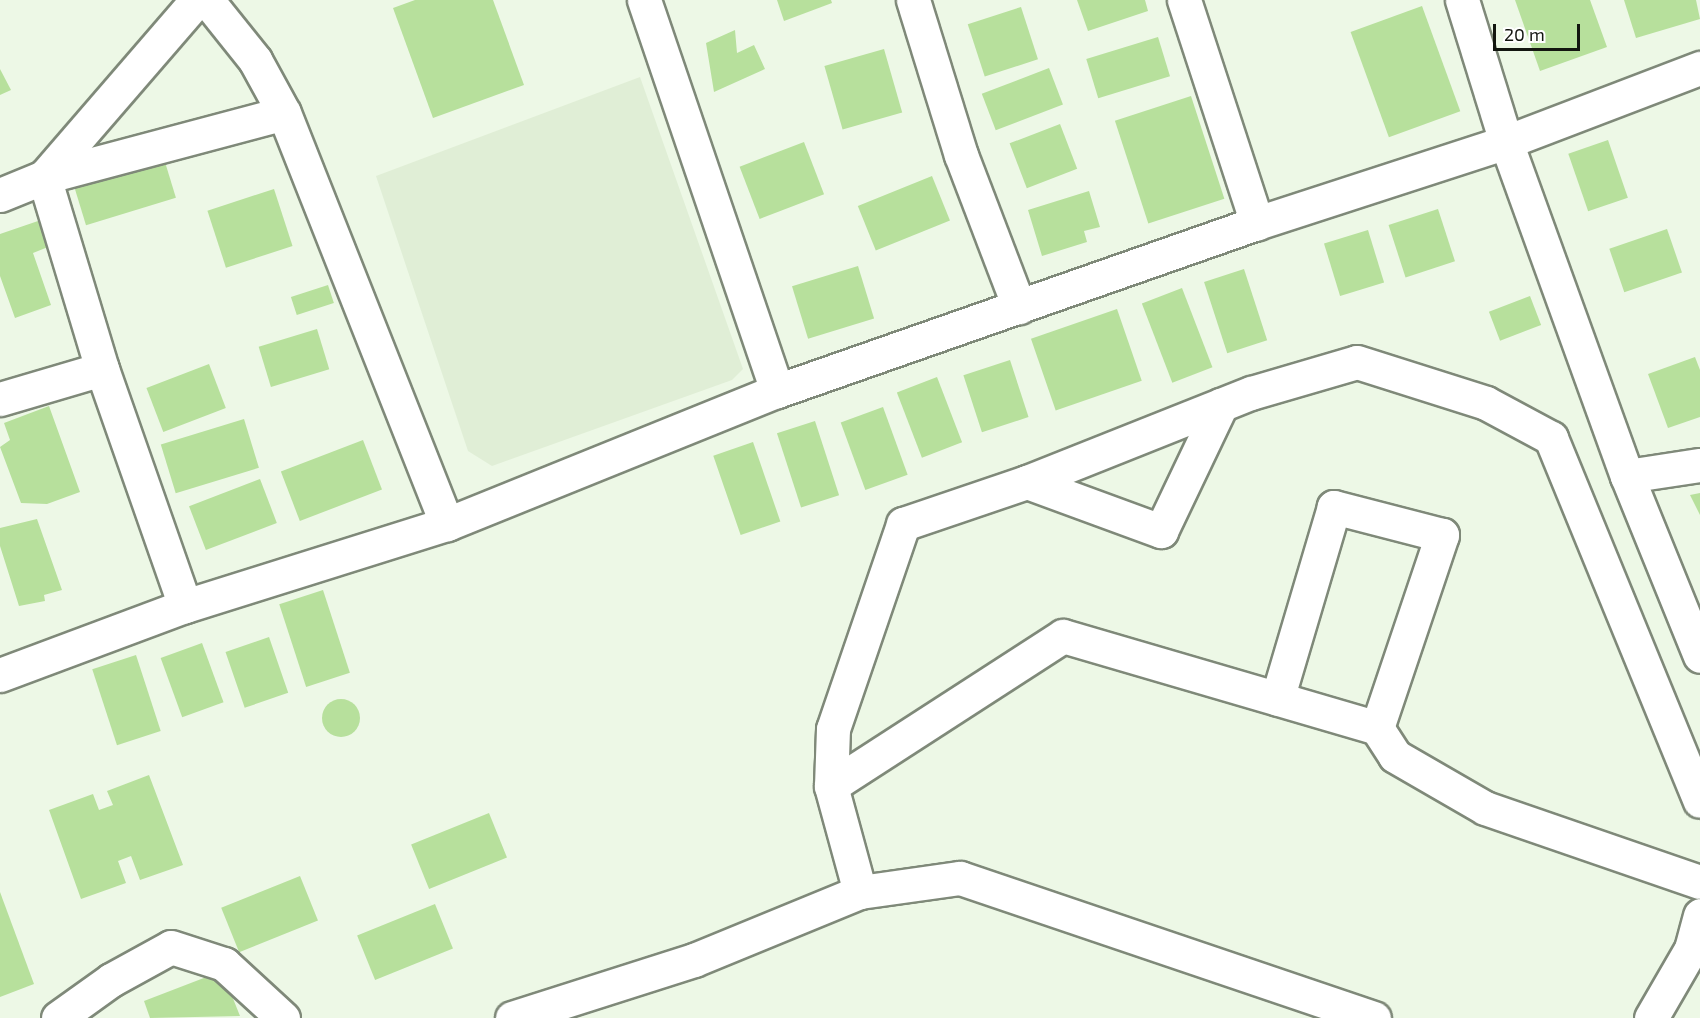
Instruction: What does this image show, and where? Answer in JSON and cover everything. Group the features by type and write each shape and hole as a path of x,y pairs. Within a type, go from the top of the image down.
{"street":[{"path":"44,177 197,0"},
{"path":"207,0 255,60 284,113 447,524"},
{"path":"644,0 777,391"},
{"path":"913,0 961,155 1019,307"},
{"path":"1184,0 1257,223"},
{"path":"1462,0 1506,142 1627,476 1700,656"},
{"path":"0,675 185,606 447,524 777,391 1257,223 1506,142 1700,69"},
{"path":"0,195 44,177 284,113"},
{"path":"44,177 102,369 185,606"},
{"path":"860,892 831,786 833,729 903,524 1027,482 1221,405 1357,362 1486,403 1551,438 1700,801"},
{"path":"0,399 102,369"},
{"path":"1027,482 1161,531 1221,405"},
{"path":"1627,476 1700,465"},
{"path":"1277,699 1334,507 1442,536 1377,728"},
{"path":"831,786 1063,636 1377,728 1395,756 1485,808 1700,882"},
{"path":"512,1018 694,960 860,892 960,878 1374,1018"},
{"path":"1651,1018 1690,949 1700,915"},
{"path":"58,1018 111,980 171,948 224,964 283,1018"}],"shaded area":[{"path":"640,77 743,369 732,380 492,466 468,451 376,176"}],"building":[{"path":"415,0 493,0 524,85 433,118 393,8"},
{"path":"777,0 831,0 832,3 784,21"},
{"path":"1077,0 1145,0 1148,11 1088,31"},
{"path":"1515,0 1590,0 1607,47 1540,71"},
{"path":"1624,0 1696,0 1700,19 1636,38"},
{"path":"1422,6 1460,111 1389,137 1351,32"},
{"path":"1021,7 1038,59 985,77 968,24"},
{"path":"735,30 737,53 754,45 765,69 714,92 706,43"},
{"path":"1158,37 1170,76 1098,98 1086,59"},
{"path":"884,49 902,112 843,130 824,66"},
{"path":"1049,68 1063,104 996,130 982,94"},
{"path":"0,69 11,90 0,95"},
{"path":"1191,96 1224,199 1148,223 1115,121"},
{"path":"1060,124 1077,169 1027,188 1010,143"},
{"path":"1608,140 1628,198 1588,211 1568,154"},
{"path":"804,142 824,194 760,219 740,167"},
{"path":"161,149 176,198 86,225 71,176"},
{"path":"932,176 950,221 876,250 858,206"},
{"path":"274,189 293,246 226,268 207,211"},
{"path":"1089,191 1100,227 1084,231 1087,242 1042,256 1028,210"},
{"path":"1438,209 1455,261 1406,277 1389,225"},
{"path":"38,221 48,247 33,253 51,305 15,318 0,276 0,234"},
{"path":"1667,229 1682,272 1624,292 1609,249"},
{"path":"1368,230 1384,283 1340,296 1324,243"},
{"path":"858,266 874,319 808,339 792,286"},
{"path":"1244,269 1267,340 1227,353 1204,282"},
{"path":"328,285 334,303 297,315 291,297"},
{"path":"1182,288 1212,367 1172,383 1142,303"},
{"path":"1530,296 1541,325 1500,341 1489,312"},
{"path":"1117,309 1142,381 1056,410 1031,339"},
{"path":"317,329 329,369 271,387 259,347"},
{"path":"1695,357 1700,370 1700,417 1668,428 1648,374"},
{"path":"1010,360 1029,417 982,432 963,375"},
{"path":"209,364 226,408 163,432 146,388"},
{"path":"937,377 962,442 922,458 897,392"},
{"path":"49,406 80,492 47,504 21,503 0,447 10,440 4,423"},
{"path":"883,407 908,475 865,490 841,422"},
{"path":"244,419 259,468 176,493 161,444"},
{"path":"815,421 839,495 801,508 777,433"},
{"path":"363,440 382,489 300,521 281,472"},
{"path":"753,442 780,521 741,535 713,456"},
{"path":"260,479 277,523 206,550 189,506"},
{"path":"1700,493 1700,515 1690,495"},
{"path":"37,519 62,590 44,595 45,601 19,606 0,546 0,528"},
{"path":"323,590 350,673 306,687 279,604"},
{"path":"269,637 288,693 245,708 226,652"},
{"path":"202,643 224,702 182,717 161,658"},
{"path":"136,655 161,731 117,745 92,669"},
{"path":"341,699 355,704 360,718 355,732 341,737 327,732 322,718 327,704"},
{"path":"149,775 183,865 140,880 131,856 118,861 126,883 81,899 49,810 93,794 99,810 113,805 107,791"},
{"path":"489,813 507,858 429,889 411,844"},
{"path":"300,876 318,921 239,952 221,908"},
{"path":"0,892 34,984 0,997"},
{"path":"435,904 453,949 375,980 357,935"},
{"path":"222,971 240,1016 150,1018 144,1001"}]}
